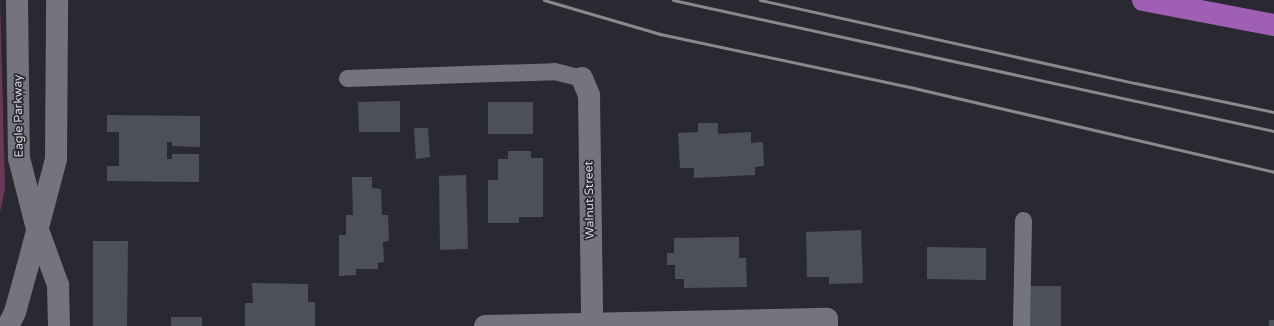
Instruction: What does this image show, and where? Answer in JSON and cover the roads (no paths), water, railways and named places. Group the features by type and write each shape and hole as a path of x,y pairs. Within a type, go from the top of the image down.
{"highway":[{"path":"1143,0 1274,25"}],"street":[{"name":"Eagle Parkway","path":"17,0 19,158 38,230 58,285 59,326"},
{"path":"8,326 15,312 56,159 57,0"},
{"name":"Walnut Street","path":"582,78 589,95 592,323"},
{"path":"485,326 827,319 827,326"}],"lane":[{"path":"348,78 554,71 582,78"},
{"path":"1021,326 1023,220"}],"railway":[{"path":"544,0 660,34 914,88 1274,172"},
{"path":"673,0 1274,131"},
{"path":"760,0 1135,83 1274,112"}]}
